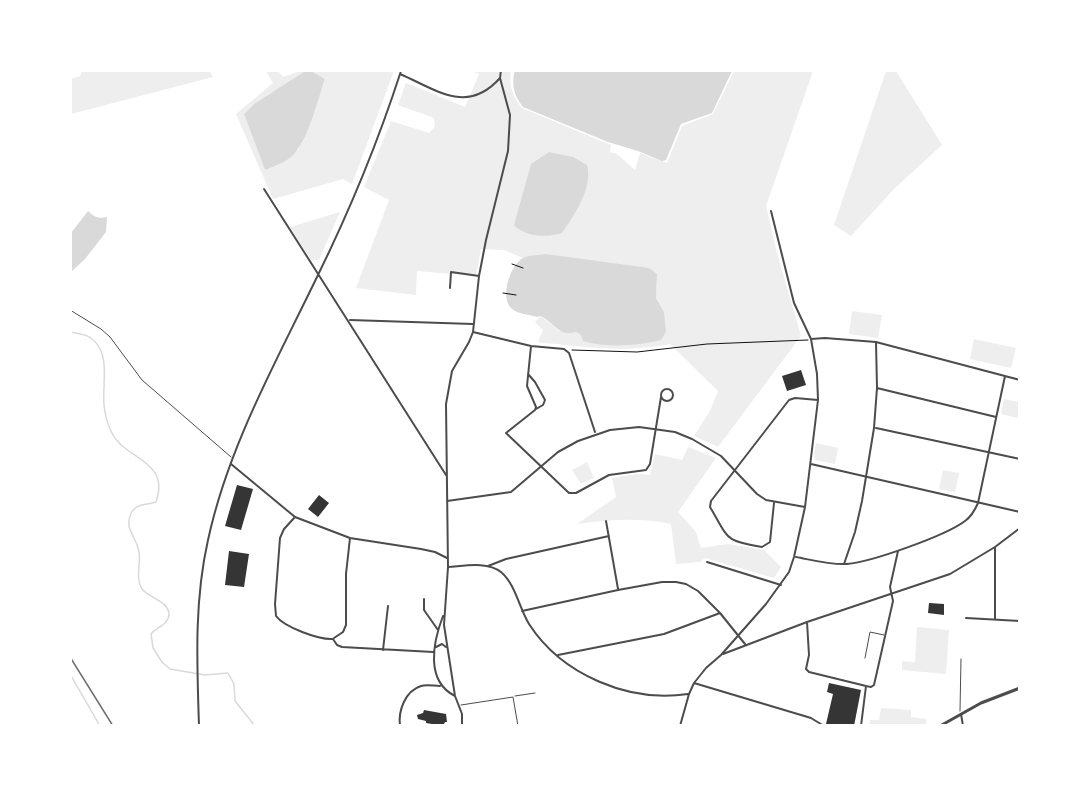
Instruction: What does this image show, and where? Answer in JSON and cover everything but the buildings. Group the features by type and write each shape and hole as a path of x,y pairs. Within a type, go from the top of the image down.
{"street":[{"path":"462,726 447,647 444,612 448,567 446,404 452,371 466,349 472,332 479,276 508,150 510,116 500,78 501,70"},
{"path":"199,726 198,608 211,529 231,464 257,401 363,178 401,73 455,97 468,98 480,95 500,78"},
{"path":"264,189 447,476"},
{"path":"680,726 694,683 781,585 794,557 805,507 818,400 812,339 794,303 771,211"},
{"path":"450,288 450,272 479,276"},
{"path":"348,320 473,324"},
{"path":"472,332 531,346 564,349 572,357 596,433"},
{"path":"812,339 876,342 1020,380"},
{"path":"844,564 855,531 874,428 877,388 876,342"},
{"path":"531,346 527,386 536,402 535,410"},
{"path":"528,374 545,400 543,405 506,433 573,494 609,475 643,472 650,464 661,393 664,389 672,391 673,396 669,400 666,401 661,397"},
{"path":"794,557 844,564 865,560 952,529 974,513 1005,376"},
{"path":"877,388 996,417"},
{"path":"774,503 770,542 767,546 762,547 736,543 729,539 710,507 711,501 789,400 795,398 818,400"},
{"path":"447,501 511,492 558,452 596,433 624,428 656,428 692,439 721,456 757,494 774,503 805,507"},
{"path":"874,428 1020,459"},
{"path":"231,464 295,518 350,538 421,549 447,558"},
{"path":"811,464 1020,512"},
{"path":"295,518 284,529 280,538 275,604 276,616 288,626 322,638 333,639 343,632 346,625 346,574 350,538"},
{"path":"606,521 618,590"},
{"path":"721,655 807,622 950,574 995,547 1020,528"},
{"path":"448,567 488,566 506,559 609,536"},
{"path":"995,547 995,619"},
{"path":"807,622 806,669 809,672 871,687 874,685 893,601 891,587 898,549"},
{"path":"707,562 781,585"},
{"path":"488,566 500,571 509,581 532,629 558,655 585,676 624,690 659,697 689,694"},
{"path":"522,611 662,582 686,584 698,591 720,613 745,644"},
{"path":"424,599 424,610 438,630"},
{"path":"383,650 388,606"},
{"path":"444,612 433,652 437,678 441,686 455,696"},
{"path":"558,655 664,634 720,613"},
{"path":"966,618 1020,621"},
{"path":"333,639 337,645 342,647 433,652"},
{"path":"433,652 439,644 447,647"},
{"path":"694,683 811,718 824,726"},
{"path":"400,726 401,708 412,691 420,686 441,686"},
{"path":"861,726 866,686"},
{"path":"940,726 981,703 1020,688"},
{"path":"961,714 963,726"}],"lane":[{"path":"70,310 110,337 142,380 233,459"},
{"path":"865,658 870,632 886,635"},
{"path":"961,714 962,659"},
{"path":"459,705 535,693"},
{"path":"513,697 518,726"}],"path":[{"path":"512,264 524,268"},
{"path":"503,293 516,295"},
{"path":"564,349 637,352 707,344 812,339"}],"shaded area":[{"path":"307,70 325,79 307,132 291,157 265,170 244,114 254,104"},
{"path":"515,70 732,71 712,113 681,124 666,160 662,161 608,142 523,107 514,90"},
{"path":"82,71 210,71 213,77 71,114 71,79 80,76"},
{"path":"266,71 278,71 283,77 307,71 254,104 244,114 265,170 298,150 325,79 311,71 394,71 352,184 343,179 273,199 236,114 273,83"},
{"path":"472,71 511,71 512,91 522,108 611,145 610,152 617,154 635,170 640,153 667,163 682,126 713,114 734,71 813,71 766,206 801,336 718,447 694,436 710,411 718,391 670,344 620,349 538,342 543,330 535,322 541,316 559,331 576,332 581,335 664,312 656,298 657,274 546,254 523,258 504,250 481,249 476,276 417,271 416,295 356,288 389,200 364,187 391,121 429,133 435,126 434,118 398,105 406,83 465,107 479,74"},
{"path":"886,71 896,71 942,145 894,189 851,236 834,225"},
{"path":"549,152 573,157 587,165 585,192 562,233 550,236 530,234 514,225 531,164"},
{"path":"88,211 96,217 107,217 106,232 85,259 71,272 71,233"},
{"path":"340,212 319,260 311,260 290,227"},
{"path":"546,254 649,268 657,274 656,298 664,312 666,332 661,340 622,345 602,345 583,341 581,335 576,332 565,333 541,316 520,313 511,308 506,297 508,282 514,267 523,258"},
{"path":"852,311 882,315 878,338 849,334"},
{"path":"974,339 1016,348 1011,368 970,359"},
{"path":"1004,399 1019,402 1018,418 1001,414"},
{"path":"816,443 838,448 835,464 815,460"},
{"path":"688,447 716,458 678,512 696,532 701,548 728,544 764,550 781,567 774,578 705,558 700,562 676,564 671,524 612,520 577,524 616,497 612,478 638,474 650,475 655,454 682,460"},
{"path":"587,462 594,478 581,484 572,470"},
{"path":"943,470 959,473 955,492 939,489"},
{"path":"917,627 949,630 946,674 902,670 902,661 915,662"},
{"path":"881,708 911,710 911,717 926,719 926,725 869,725 870,720 879,720"}],"waterway":[{"path":"70,332 88,336 98,345 104,361 104,405 110,428 117,441 152,468 157,477 159,488 156,502 136,507 131,513 129,522 139,552 140,585 145,592 162,603 169,614 165,623 151,634 153,648 162,662 170,669 205,675 228,673 234,684 235,701 255,726"},
{"path":"70,674 100,726"}],"railway":[{"path":"70,657 113,726"}]}
